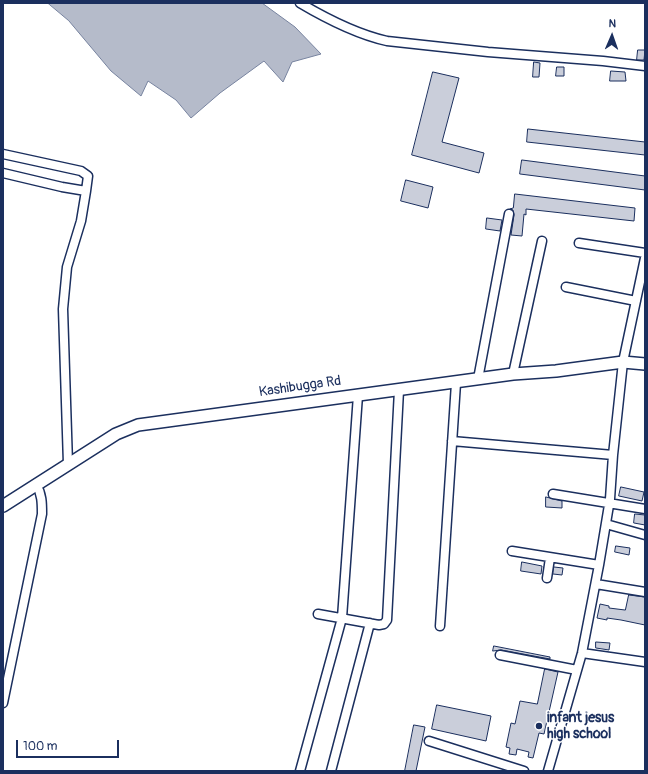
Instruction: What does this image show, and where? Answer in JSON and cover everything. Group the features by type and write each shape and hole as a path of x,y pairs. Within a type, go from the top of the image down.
{"main road":[{"name":"Kashibugga Rd","path":"3,506 116,434 138,425 456,383 513,374 556,371 623,362 645,364"}],"street":[{"path":"300,3 355,31 387,41 473,51 603,60 645,66"},
{"path":"3,154 81,171 88,176 81,221 69,261 64,292 63,309 68,464"},
{"path":"3,173 86,191"},
{"path":"478,379 509,214"},
{"path":"513,374 542,240"},
{"path":"579,243 645,253"},
{"path":"548,771 582,653 596,584 610,503 613,455 623,362 645,258"},
{"path":"566,287 636,301"},
{"path":"440,626 456,383"},
{"path":"318,614 370,623 384,624 387,620 398,390"},
{"path":"300,771 342,618 358,395"},
{"path":"452,441 613,455"},
{"path":"3,703 42,514 40,491 36,484"},
{"path":"553,494 645,509"},
{"path":"606,524 645,535"},
{"path":"512,551 599,566"},
{"path":"547,578 550,558"},
{"path":"596,584 645,592"},
{"path":"330,771 370,623"},
{"path":"582,653 645,662"},
{"path":"500,655 577,670"},
{"path":"429,741 524,771"}],"water":[{"path":"48,3 262,3 295,27 321,54 292,62 283,82 264,61 220,93 191,118 176,100 148,81 141,96 111,71 69,21"}],"building":[{"path":"638,50 645,50 644,60 637,60"},
{"path":"534,62 540,63 539,77 533,77"},
{"path":"557,67 564,67 564,76 556,76"},
{"path":"611,71 625,72 626,81 610,81"},
{"path":"433,72 459,78 442,142 484,153 479,173 412,155"},
{"path":"528,129 645,142 645,155 527,142"},
{"path":"522,160 645,176 645,190 520,174"},
{"path":"406,180 433,187 428,208 401,201"},
{"path":"515,194 635,208 634,221 526,209 526,215 524,214 522,236 511,235 514,215 513,210 510,209 513,208"},
{"path":"487,218 502,220 500,231 486,229"},
{"path":"621,487 644,492 642,501 619,496"},
{"path":"546,497 562,501 562,508 546,507"},
{"path":"635,514 645,515 645,525 634,523"},
{"path":"616,546 630,548 629,555 615,552"},
{"path":"522,562 542,566 541,574 521,571"},
{"path":"554,567 563,568 562,575 553,574"},
{"path":"629,595 645,597 645,625 621,620 597,618 600,604 609,606 609,608 625,610"},
{"path":"596,642 610,643 609,650 596,648"},
{"path":"494,646 550,657 550,659 501,650 493,651"},
{"name":"infant jesus high school","path":"545,669 558,672 544,734 539,733 533,758 528,757 529,752 517,749 516,755 509,754 510,748 506,747 511,723 515,724 520,701 537,704"},
{"path":"437,705 491,716 486,741 432,729"},
{"path":"414,725 425,727 416,771 405,771"}],"place":[{"name":"infant jesus high school","path":"539,726"}]}
